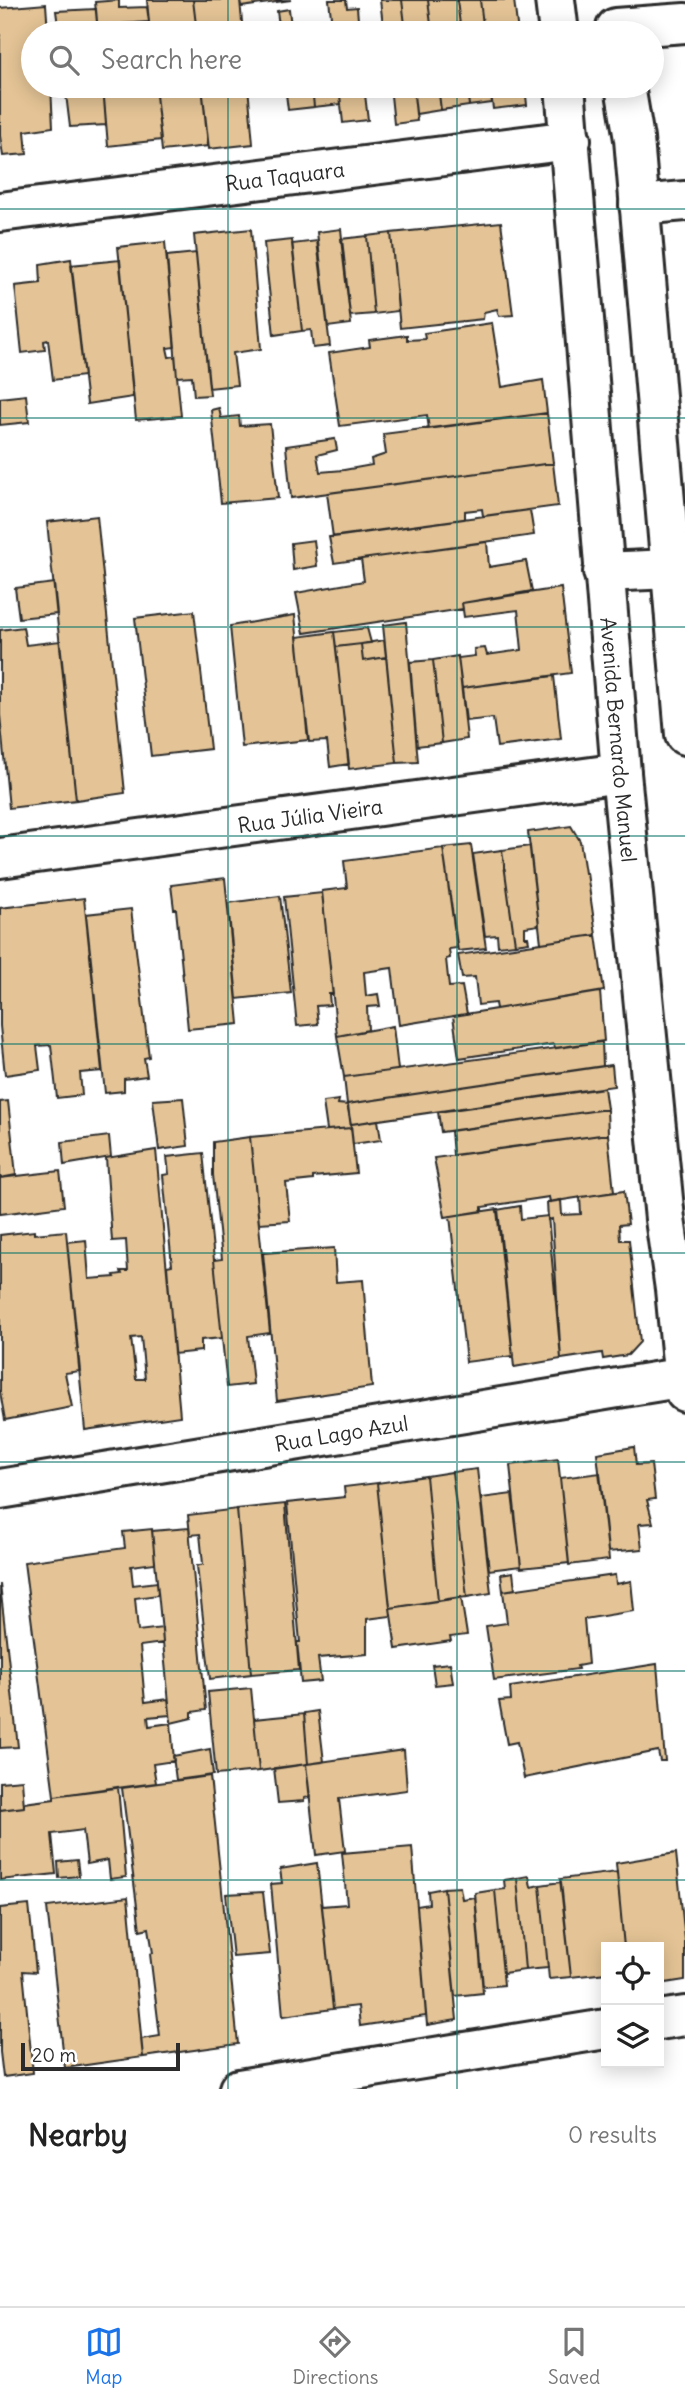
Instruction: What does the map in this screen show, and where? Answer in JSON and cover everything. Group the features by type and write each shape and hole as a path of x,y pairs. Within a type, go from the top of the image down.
{"street":[{"path":"555,0 558,21"},
{"path":"664,22 685,23"},
{"name":"Avenida Bernardo Manuel","path":"566,98 621,773 675,1218 684,1382"},
{"path":"627,98 634,139 685,735"},
{"name":"Rua Taquara","path":"0,212 571,140"},
{"path":"639,205 685,201"},
{"path":"603,572 671,569"},
{"name":"Rua Júlia Vieira","path":"0,858 621,773"},
{"name":"Rua Lago Azul","path":"0,1489 684,1382"},
{"path":"664,2019 685,2016"},
{"path":"239,2089 601,2030"}],"building":[{"path":"119,0 119,8 147,7 149,21 97,21 95,2"},
{"path":"147,0 193,0 196,21 149,21"},
{"path":"193,0 240,0 242,21 196,21"},
{"path":"240,0 291,0 241,7"},
{"path":"329,0 346,0 347,8 357,7 358,21 332,21"},
{"path":"380,0 402,0 405,21 383,21"},
{"path":"402,0 428,0 431,21 405,21"},
{"path":"428,0 457,0 460,21 431,21"},
{"path":"457,0 480,0 483,21 460,21"},
{"path":"480,0 514,0 517,21 483,21"},
{"path":"46,4 47,21 21,21 21,98 52,98 53,127 25,131 27,154 3,156 0,136 0,8"},
{"path":"96,9 97,21 57,21 56,11"},
{"path":"289,9 290,21 278,21 277,11"},
{"path":"66,98 104,98 106,125 70,127"},
{"path":"104,98 156,98 161,140 108,146"},
{"path":"156,98 203,98 208,146 162,151"},
{"path":"203,98 249,98 253,144 209,149"},
{"path":"286,98 313,98 314,107 288,110"},
{"path":"313,98 340,98 341,104 314,107"},
{"path":"340,98 365,98 368,120 343,123"},
{"path":"391,98 414,98 417,121 394,124"},
{"path":"414,98 440,98 441,110 416,114"},
{"path":"440,98 468,98 469,106 441,110"},
{"path":"468,98 491,98 492,103 469,106"},
{"path":"492,98 526,98 527,105 493,109"},
{"path":"501,222 513,315 499,316 497,309 484,312 483,319 400,328 391,233"},
{"path":"251,229 261,349 233,353 237,385 209,388 194,235"},
{"path":"341,229 351,324 328,327 317,232"},
{"path":"391,233 398,311 374,314 367,236"},
{"path":"367,236 374,314 350,316 341,239"},
{"path":"292,240 302,331 274,335 264,243"},
{"path":"317,241 330,346 313,348 311,330 302,331 292,244"},
{"path":"165,242 175,347 167,348 169,357 175,356 181,416 136,420 118,247"},
{"path":"196,253 210,395 194,396 192,376 177,377 167,256"},
{"path":"71,259 84,376 53,380 48,340 44,341 45,350 22,353 15,286 41,283 40,264"},
{"path":"120,260 133,397 87,404 71,265"},
{"path":"492,323 502,387 543,380 547,413 429,429 427,415 340,426 329,353 370,347 369,340 407,335 407,340 425,339 424,333"},
{"path":"26,395 29,422 0,425 0,398"},
{"path":"219,408 221,418 239,416 240,426 270,424 278,498 221,503 211,410"},
{"path":"547,413 553,463 291,498 286,446 335,439 337,450 317,455 320,472 344,470 372,465 371,459 386,454 383,434"},
{"path":"553,463 558,506 483,516 482,509 465,511 465,519 333,537 327,493"},
{"path":"530,510 534,535 334,563 329,537"},
{"path":"97,516 125,793 76,800 47,522"},
{"path":"314,540 317,566 293,570 291,543"},
{"path":"487,542 489,567 526,561 532,591 462,603 463,609 304,633 296,593 364,581 361,559"},
{"path":"54,583 57,614 19,618 15,588"},
{"path":"561,588 571,673 462,688 458,658 475,656 474,649 485,648 487,655 522,650 518,610 464,617 462,603"},
{"path":"194,611 210,749 151,756 135,618"},
{"path":"295,615 308,740 242,747 230,626"},
{"path":"406,622 418,762 397,763 383,625"},
{"path":"23,627 26,645 60,641 76,800 9,808 0,715 0,630"},
{"path":"367,628 371,643 336,647 334,632"},
{"path":"334,632 349,764 330,767 327,741 309,742 297,637"},
{"path":"384,640 386,657 363,661 361,644"},
{"path":"361,644 363,661 386,657 397,763 349,769 336,647"},
{"path":"458,656 467,739 442,743 433,660"},
{"path":"433,660 442,743 417,746 410,662"},
{"path":"554,676 561,739 497,747 493,718 466,721 462,688"},
{"path":"571,826 580,841 596,935 541,943 528,832"},
{"path":"471,845 486,948 458,951 443,848"},
{"path":"530,846 539,925 525,927 525,937 528,937 529,942 515,944 502,850"},
{"path":"443,848 457,948 449,949 450,958 446,959 449,987 462,986 467,1014 399,1025 392,968 364,972 366,996 378,994 380,1006 367,1007 368,1030 337,1036 322,891 347,888 344,861"},
{"path":"502,850 515,944 498,946 497,935 485,936 473,854"},
{"path":"225,878 239,1024 188,1029 176,909 171,885"},
{"path":"322,893 333,994 329,994 330,1005 316,1006 318,1024 297,1026 284,897"},
{"path":"280,896 291,993 237,999 228,903"},
{"path":"84,898 102,1071 80,1073 82,1095 57,1098 51,1045 37,1046 40,1070 5,1075 0,1026 0,908"},
{"path":"131,909 149,1057 144,1058 147,1076 124,1079 124,1091 105,1093 86,914"},
{"path":"596,935 604,991 496,1009 495,1003 478,1005 475,977 462,978 458,955"},
{"path":"600,992 604,1041 555,1048 554,1044 459,1058 453,1016"},
{"path":"393,1026 398,1070 344,1077 337,1036"},
{"path":"602,1042 603,1066 347,1104 344,1077"},
{"path":"612,1065 614,1086 351,1124 347,1104"},
{"path":"604,1088 607,1109 441,1132 438,1112"},
{"path":"183,1098 188,1146 159,1150 153,1100"},
{"path":"339,1100 338,1104 348,1105 351,1128 327,1130 323,1102"},
{"path":"8,1101 16,1175 0,1178 0,1102"},
{"path":"607,1109 608,1134 453,1155 451,1131"},
{"path":"378,1120 381,1140 353,1144 351,1124"},
{"path":"351,1128 356,1173 313,1177 313,1180 286,1183 290,1221 259,1223 250,1137"},
{"path":"608,1134 614,1192 550,1202 549,1197 482,1207 482,1211 445,1217 434,1158"},
{"path":"109,1136 111,1157 64,1165 62,1142"},
{"path":"250,1137 270,1333 248,1336 253,1384 227,1387 214,1260 222,1259 213,1175 213,1142"},
{"path":"156,1150 180,1416 85,1430 67,1242 86,1240 89,1279 115,1277 114,1275 122,1274 121,1271 128,1271 126,1240 112,1241 106,1158","holes":["141,1337 145,1379 136,1379 131,1338"]},
{"path":"203,1153 222,1338 201,1340 201,1351 174,1354 167,1266 172,1265 163,1175 169,1174 167,1157"},
{"path":"60,1171 64,1206 0,1214 0,1178"},
{"path":"624,1191 628,1224 619,1225 620,1240 629,1240 640,1342 628,1355 603,1359 602,1353 561,1359 552,1219 548,1220 547,1202 561,1200 562,1215 581,1214 580,1197"},
{"path":"520,1206 521,1219 548,1216 561,1359 514,1367 497,1210"},
{"path":"498,1209 513,1356 466,1362 450,1216"},
{"path":"34,1231 34,1234 66,1231 80,1371 65,1373 72,1407 5,1420 0,1392 0,1235"},
{"path":"334,1248 336,1282 363,1280 372,1387 277,1401 263,1253"},
{"path":"634,1447 636,1465 651,1464 655,1499 647,1500 653,1523 639,1524 642,1549 608,1552 597,1453"},
{"path":"558,1459 569,1563 521,1568 510,1465"},
{"path":"477,1469 491,1593 467,1597 452,1472"},
{"path":"452,1472 467,1597 438,1601 426,1476"},
{"path":"600,1473 609,1560 569,1565 560,1478"},
{"path":"426,1476 438,1601 390,1608 377,1483"},
{"path":"377,1483 391,1616 367,1619 367,1654 318,1658 321,1681 301,1683 297,1642 300,1642 287,1503 345,1497 344,1487"},
{"path":"512,1494 521,1566 489,1570 481,1498"},
{"path":"285,1504 299,1670 251,1674 237,1509"},
{"path":"237,1509 251,1674 210,1679 197,1566 203,1564 200,1534 190,1535 188,1515"},
{"path":"189,1528 206,1710 192,1712 192,1718 171,1723 152,1531"},
{"path":"152,1529 155,1563 131,1566 133,1585 157,1582 158,1595 135,1598 138,1631 162,1628 163,1643 140,1646 142,1669 145,1702 168,1699 170,1715 148,1717 149,1726 171,1723 174,1761 153,1764 156,1783 54,1796 24,1562 125,1548 123,1532"},
{"path":"513,1572 515,1589 503,1591 501,1574"},
{"path":"615,1575 616,1584 631,1581 634,1611 584,1619 588,1664 577,1666 578,1669 494,1680 486,1626 507,1623 503,1591"},
{"path":"0,1584 18,1747 0,1748"},
{"path":"461,1597 467,1635 450,1637 451,1641 396,1649 390,1608"},
{"path":"450,1663 453,1683 435,1685 432,1665"},
{"path":"657,1664 665,1761 660,1761 658,1751 524,1778 517,1742 507,1744 499,1701 511,1700 510,1687"},
{"path":"251,1688 259,1771 216,1775 208,1692"},
{"path":"318,1711 324,1762 308,1764 304,1713"},
{"path":"304,1714 308,1764 259,1771 254,1719"},
{"path":"210,1749 213,1775 176,1780 173,1756"},
{"path":"404,1750 407,1790 339,1799 345,1851 316,1855 306,1764"},
{"path":"306,1764 310,1797 304,1798 304,1801 278,1803 274,1768"},
{"path":"210,1776 238,2044 143,2057 141,2039 160,2036 150,1954 153,1953 149,1928 140,1930 122,1788"},
{"path":"22,1780 24,1807 0,1810 0,1782"},
{"path":"118,1787 126,1877 110,1879 108,1860 87,1864 83,1830 52,1834 56,1874 0,1880 0,1810 24,1807 24,1803 54,1799 54,1796"},
{"path":"412,1847 426,2016 360,2026 358,2006 333,2009 322,1906 347,1904 342,1853"},
{"path":"676,1853 685,1940 685,1980 664,1983 664,1942 624,1942 616,1863"},
{"path":"77,1860 79,1876 59,1878 58,1862"},
{"path":"317,1863 333,2009 283,2016 271,1884 282,1883 280,1869"},
{"path":"617,1872 624,1942 601,1942 601,1974 571,1977 560,1879"},
{"path":"529,1876 531,1887 540,1885 548,1968 525,1970 517,1878"},
{"path":"517,1878 525,1970 503,1973 495,1890 505,1889 504,1880"},
{"path":"561,1882 571,1977 549,1979 540,1885"},
{"path":"460,1887 462,1899 475,1897 483,1993 455,1996 444,1888"},
{"path":"444,1888 457,2020 427,2025 417,1906 429,1904 428,1891"},
{"path":"495,1890 504,1985 483,1987 475,1893"},
{"path":"263,1892 270,1954 233,1957 226,1894"},
{"path":"128,1897 143,2057 65,2068 47,1907"},
{"path":"29,1905 36,1972 23,1971 33,2073 3,2077 0,2052 0,1908"}]}
